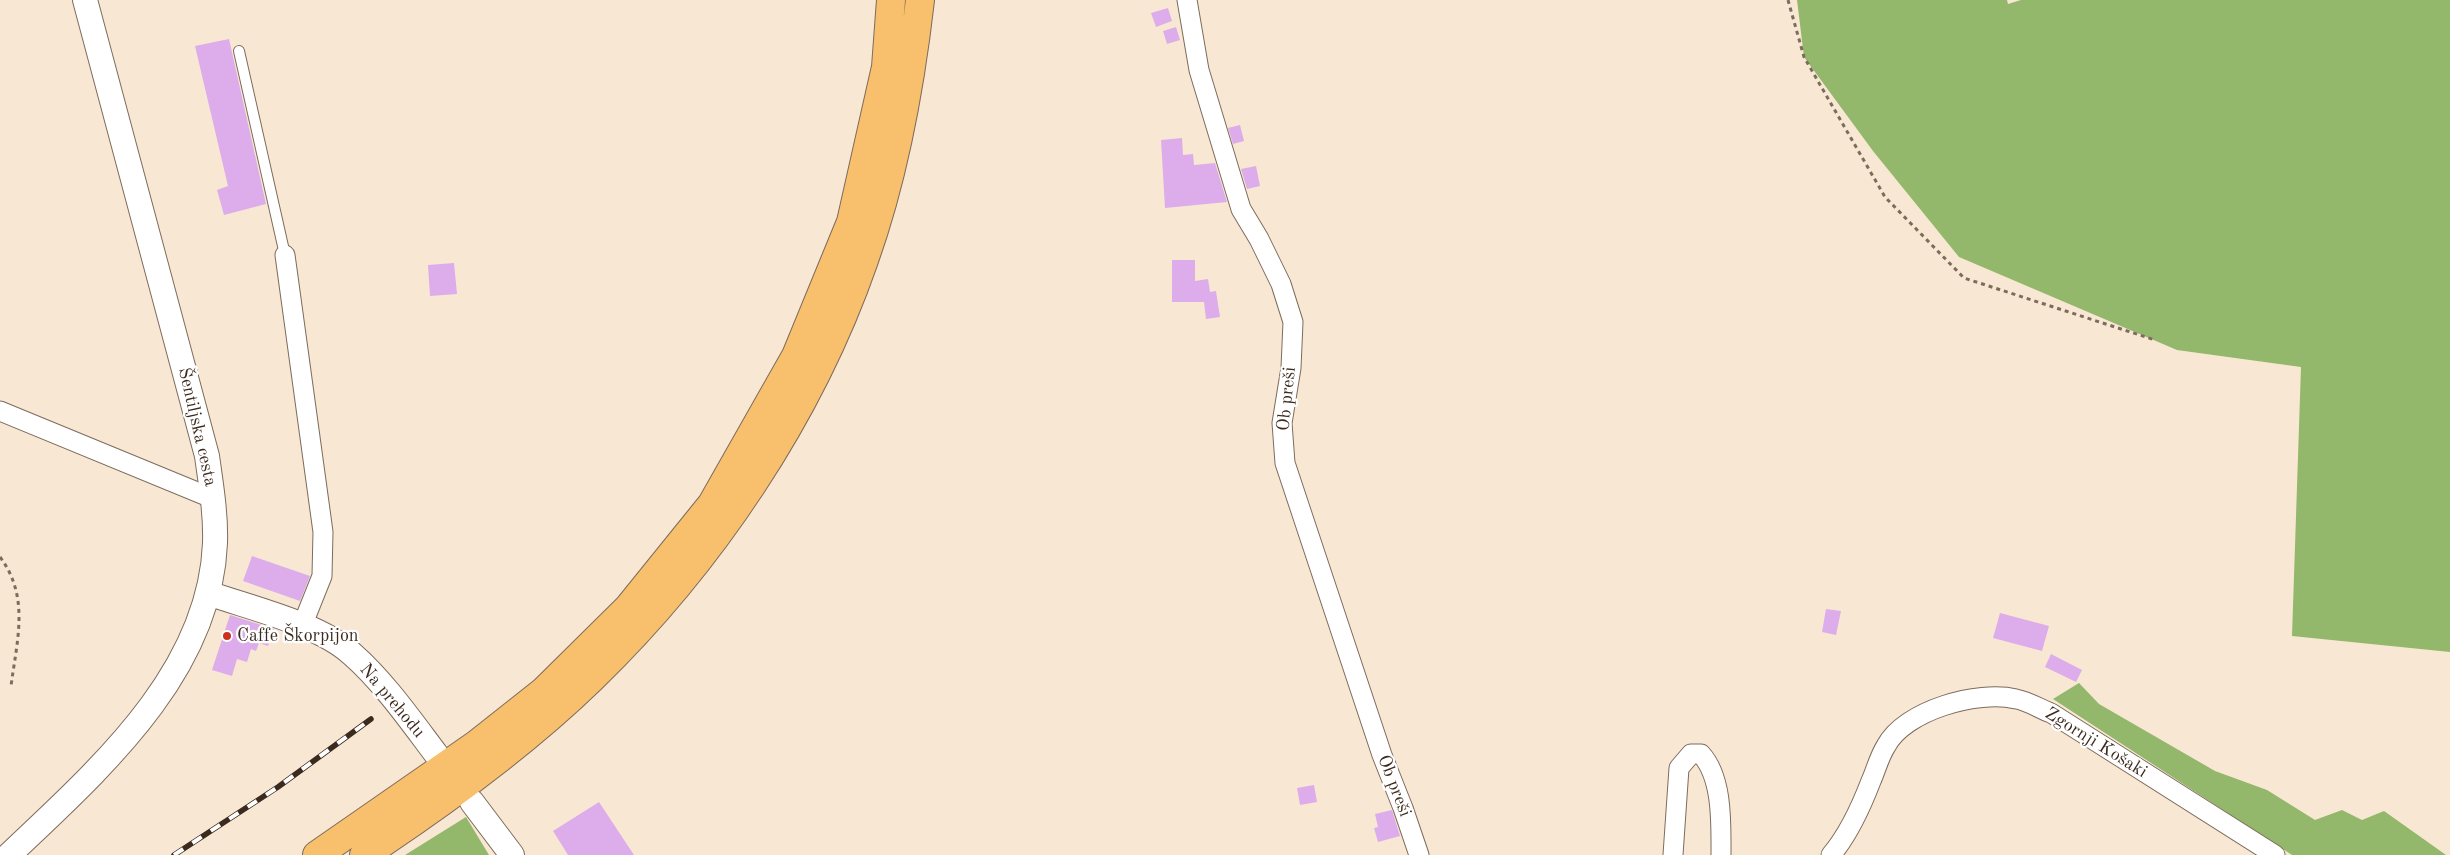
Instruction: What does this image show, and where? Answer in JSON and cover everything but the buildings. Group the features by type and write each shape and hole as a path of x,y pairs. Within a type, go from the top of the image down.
{"highway":[{"path":"317,855 477,744 544,691 628,608 712,504 796,356 851,222 886,67 891,0"},
{"path":"364,855 416,821 531,733 591,679 666,600 729,519 777,445 824,358 864,260 889,176 911,73 920,0"}],"street":[{"name":"Šentiljska cesta","path":"9,855 82,785 141,719 177,669 208,593 215,544 214,499 207,456 85,0"},
{"name":"Ob preši","path":"1186,0 1199,70 1241,209 1259,239 1281,284 1293,322 1291,368 1282,423 1285,463 1382,754 1404,808 1419,855"},
{"path":"285,255 323,532 322,576 302,626"},
{"path":"0,411 214,499"},
{"name":"Na prehodu","path":"208,593 302,626 352,653 401,708 436,754"},
{"name":"Zgornji Košaki","path":"1831,855 1863,802 1886,745 1900,728 1921,714 1976,698 2015,698 2051,713 2275,855"},
{"path":"1673,855 1679,768 1691,754 1701,754 1710,764 1717,790 1721,855"},
{"path":"472,802 512,855"}],"lane":[{"path":"239,51 285,255"}],"path":[{"path":"1788,0 1804,57 1886,197 1964,278 2155,340"},
{"path":"0,557 14,579 21,609 20,629 10,686"}],"green space":[{"path":"1797,0 2007,0 2008,4 2021,0 2450,0 2450,652 2292,636 2301,367 2177,350 1959,257 1873,151 1804,57"},
{"path":"2079,683 2099,704 2215,771 2267,790 2315,820 2342,810 2362,820 2384,811 2446,855 2292,855 2053,699"},
{"path":"466,817 489,855 405,855"}],"railway":[{"path":"174,855 278,787 371,719"}],"place":[{"name":"Caffe Škorpijon","path":"227,636"}]}
